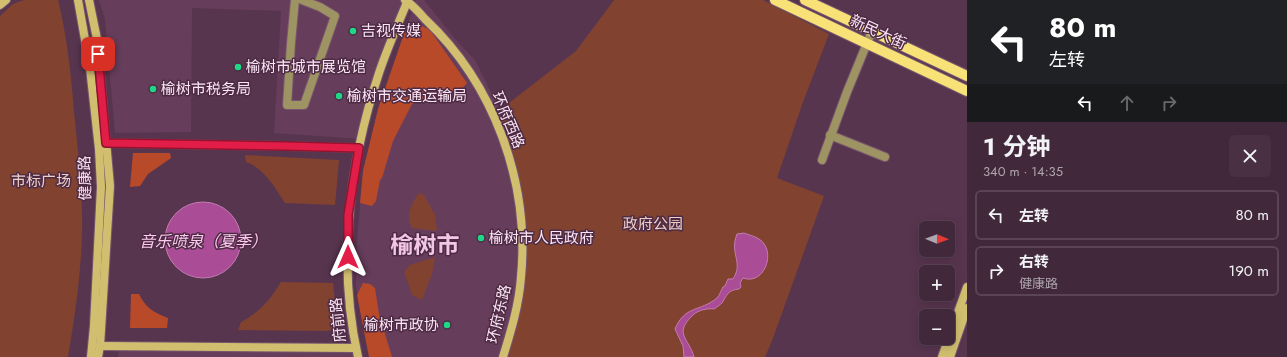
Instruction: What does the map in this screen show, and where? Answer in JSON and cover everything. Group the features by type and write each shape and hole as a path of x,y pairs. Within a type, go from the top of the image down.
{"main road":[{"name":"新民大街","path":"775,0 967,91"},
{"name":"新民大街","path":"805,0 967,76"}],"street":[{"path":"0,5 6,0"},
{"name":"健康路","path":"78,0 90,68 101,187 91,357"},
{"name":"健康路","path":"89,0 97,39 110,186 100,346 98,357"},
{"path":"295,0 287,105 304,105 336,16 322,4 302,0"},
{"name":"府前路","path":"358,357 353,335 347,245 348,215 359,148 365,122 379,73 407,0"},
{"name":"环府西路","path":"407,0 439,32 467,67 489,105 505,142 517,189 522,233 521,277"},
{"path":"822,160 846,92 872,32"},
{"path":"830,135 885,157"},
{"path":"106,143 359,148"},
{"name":"环府东路","path":"503,357 514,321 521,277"},
{"path":"942,357 967,287"},
{"path":"950,357 967,308"},
{"path":"100,346 356,348"}],"shaded area":[{"path":"99,0 408,0 361,139 274,133 281,11 192,8 191,132 115,133 105,19"},
{"path":"416,0 424,0 456,40 475,60 500,110 521,218 514,323 503,357 369,357 356,286 357,240 363,171 378,109"},
{"path":"418,24 430,30 467,83 461,90 452,91 434,101 424,100 412,104 393,141 382,178 380,180 376,201 372,206 360,203 363,171 378,109 407,25"},
{"path":"133,153 170,153 171,158 148,174 140,186 130,187"},
{"path":"363,283 370,284 375,288 379,314 392,357 369,357 357,295"},
{"path":"131,294 139,294 144,303 150,309 168,318 167,328 130,328"},
{"path":"120,346 355,348 358,357 118,357"}],"green space":[{"name":"市标广场","path":"24,0 58,0 64,27 70,69 80,172 82,218 79,279 68,357 0,357 0,16 13,4"},
{"name":"政府公园","path":"614,0 763,0 829,34 803,102 777,178 824,196 765,357 503,357 521,277 521,218 500,110 576,51"},
{"path":"245,155 339,160 335,205 285,203 263,173 246,162"},
{"path":"419,193 424,195 435,215 437,231 412,228 410,224 410,210"},
{"path":"435,257 432,274 422,300 412,295 404,272 410,265"},
{"path":"281,282 333,283 338,328 327,331 238,330 241,322 254,314 264,305"}],"water":[{"name":"音乐喷泉（夏季）","path":"203,202 218,205 230,213 238,225 241,240 238,255 230,267 218,275 203,278 188,275 176,267 168,255 165,240 168,225 176,213 188,205"},
{"path":"744,233 759,239 764,244 768,258 766,266 757,277 751,279 743,278 740,283 741,287 730,292 717,307 714,309 700,311 687,321 683,332 694,357 684,357 683,346 675,329 683,316 717,298 728,279 733,279 737,268 735,241 737,234"}],"place":[{"name":"吉视传媒","path":"353,31"},
{"name":"榆树市城市展览馆","path":"238,67"},
{"name":"榆树市税务局","path":"153,89"},
{"name":"榆树市交通运输局","path":"339,96"},
{"name":"榆树市人民政府","path":"481,238"},
{"name":"榆树市政协","path":"447,325"}],"district":[{"name":"榆树市","path":"425,245"}],"route":[{"path":"98,54 106,143 359,148 348,215 348,257"}]}
